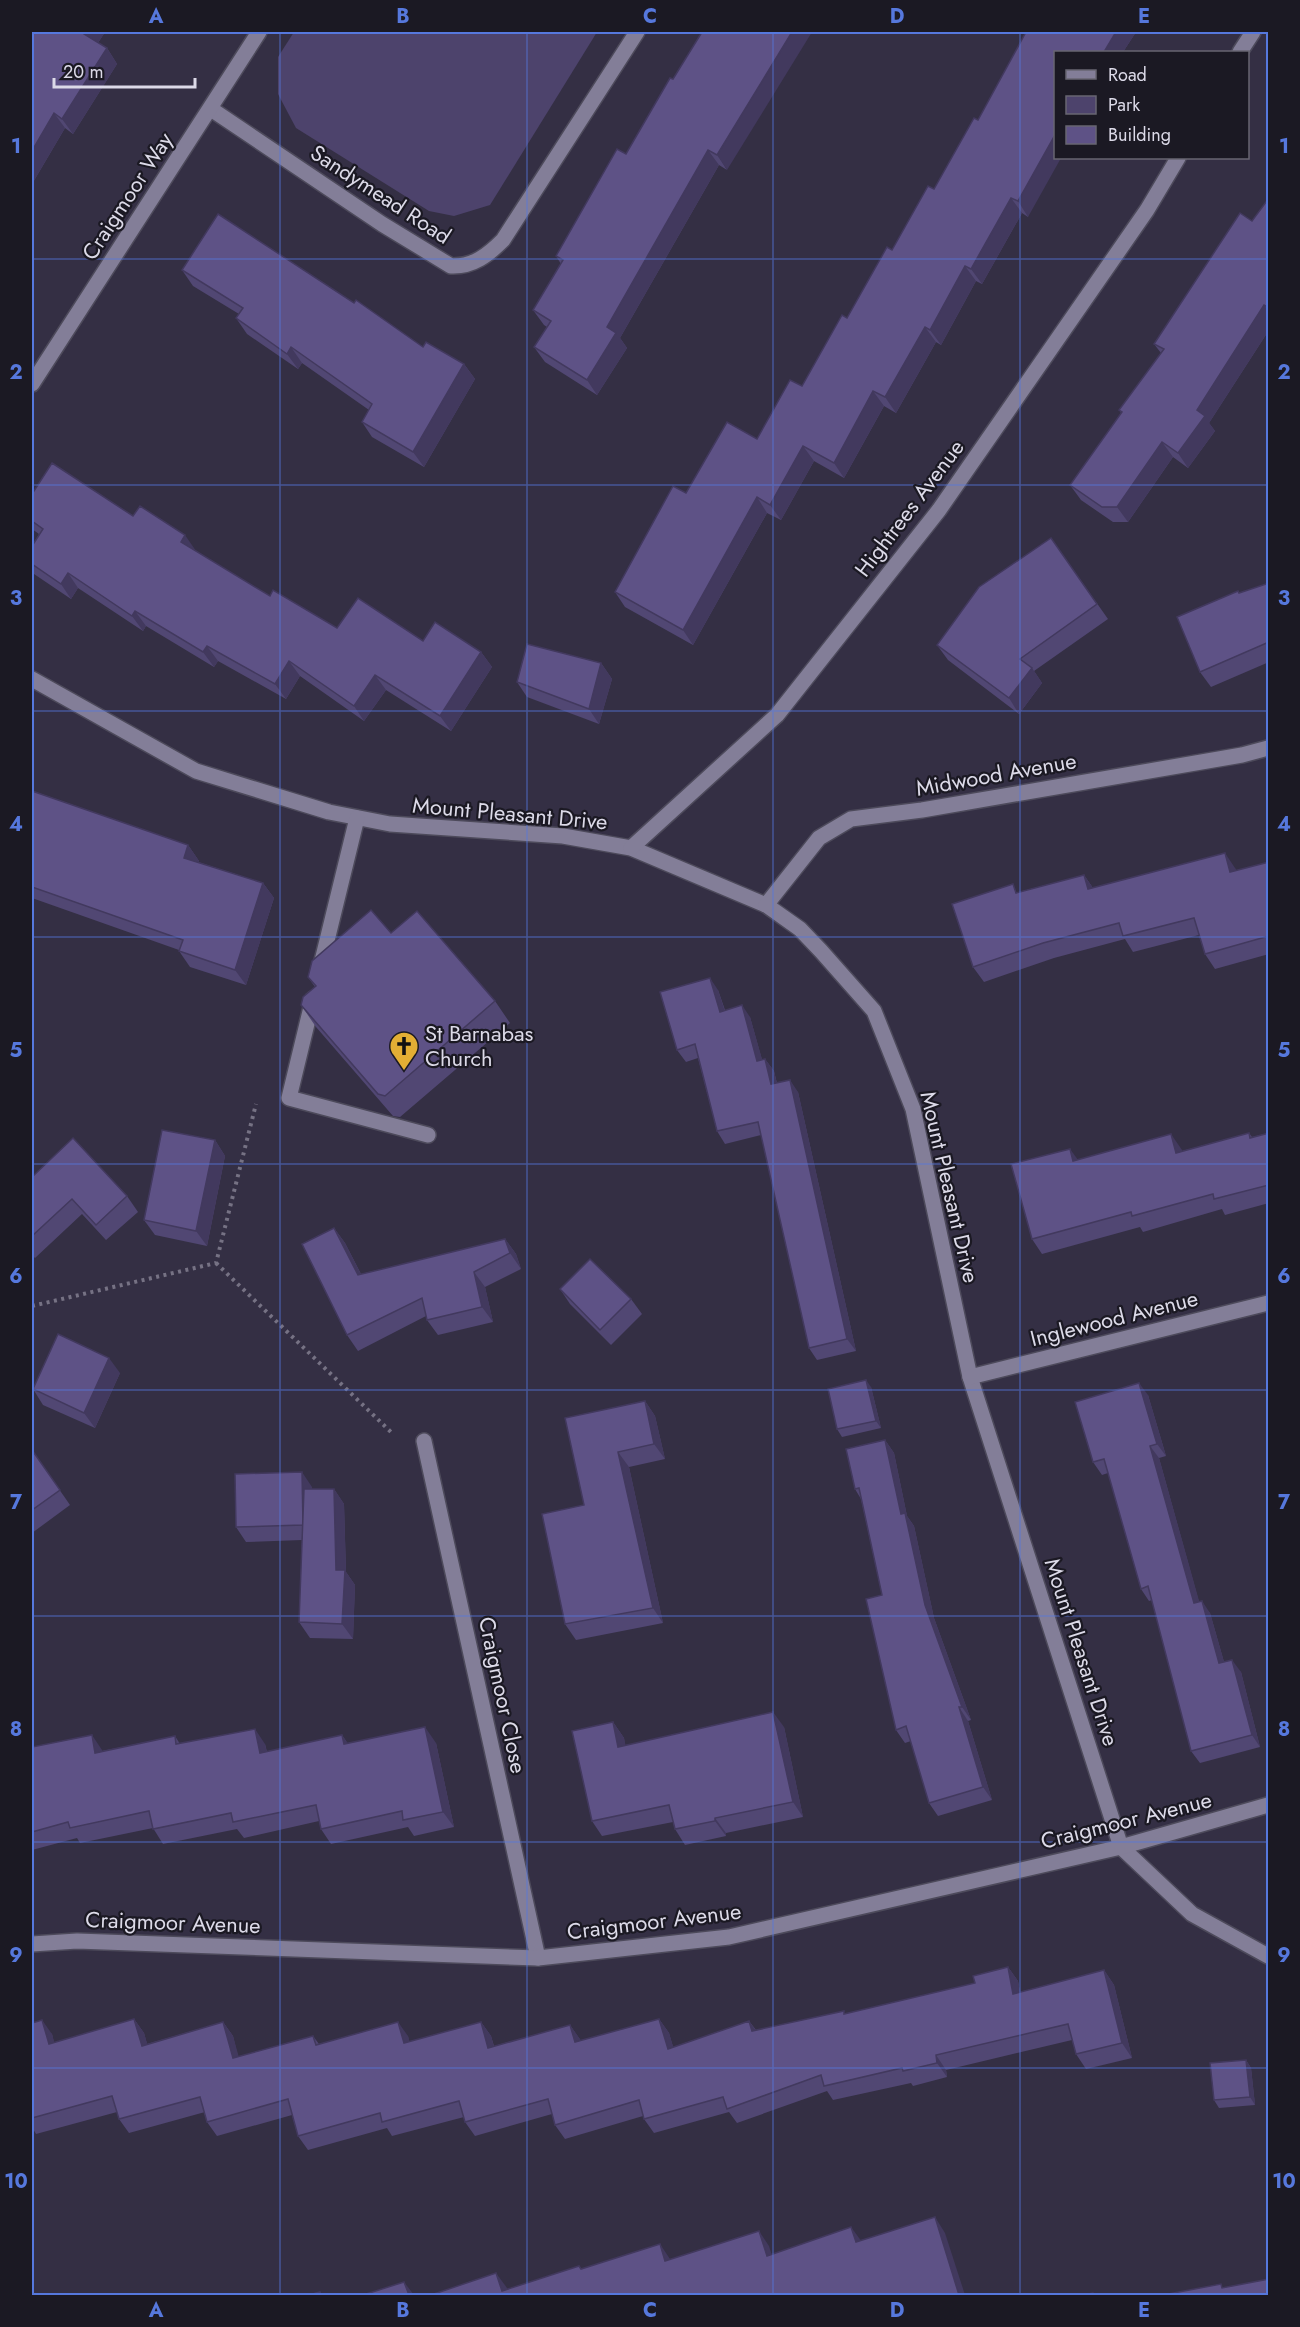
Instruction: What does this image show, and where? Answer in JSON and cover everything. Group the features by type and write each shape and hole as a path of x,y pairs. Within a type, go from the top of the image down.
{"street":[{"name":"Craigmoor Way","path":"32,384 259,32"},
{"name":"Sandymead Road","path":"211,109 382,224 451,266 460,266 485,257 503,240 637,32"},
{"path":"1241,51 1253,32"},
{"name":"Hightrees Avenue","path":"631,848 777,715 939,510 1147,210 1177,159"},
{"name":"Mount Pleasant Drive","path":"32,679 196,771 329,812 390,824 563,836 631,848 766,905 800,929 874,1011 913,1109 970,1377 1120,1847 1192,1914 1269,1956"},
{"name":"Midwood Avenue","path":"766,905 819,838 851,819 922,810 1231,757 1269,748"},
{"path":"357,818 289,1098 428,1135"},
{"name":"Inglewood Avenue","path":"970,1377 1269,1303"},
{"name":"Craigmoor Close","path":"424,1441 538,1958"},
{"name":"Craigmoor Avenue","path":"32,1944 77,1941 538,1958 729,1937 1120,1847 1269,1805"}],"path":[{"path":"216,1263 257,1101"},
{"path":"32,1306 216,1263"},
{"path":"216,1263 431,1471"}],"green space":[{"path":"294,32 597,32 490,205 454,216 429,211 296,128 278,94 278,57"}],"building":[{"path":"32,32 85,32 84,34 107,48 62,119 54,113 32,151"},
{"path":"702,32 792,32 717,155 708,150 607,327 616,333 587,380 534,347 551,321 533,310 563,260 556,256 617,149 626,154 670,78 673,79"},
{"path":"1026,32 1116,32 1105,51 1054,51 1054,137 1018,201 1011,198 971,269 965,266 930,330 925,327 885,397 873,391 834,463 803,446 770,505 757,497 683,630 615,592 673,486 686,493 727,422 757,439 790,380 802,386 842,315 847,318 887,247 892,250 928,186 934,189 974,118 978,120"},
{"path":"1269,198 1269,308 1264,305 1197,410 1205,416 1178,453 1162,442 1117,507 1102,507 1070,485 1122,412 1119,410 1164,349 1154,344 1240,213 1252,221"},
{"path":"218,214 354,303 356,300 423,347 426,342 464,364 413,452 362,422 372,404 291,347 287,354 236,318 243,308 182,270"},
{"path":"52,463 133,516 140,506 185,535 181,542 270,596 273,590 337,628 358,598 423,641 435,622 481,652 440,716 375,675 354,706 289,661 275,684 207,646 203,652 135,611 132,616 68,573 61,584 32,564 32,546 43,529 32,521 32,494"},
{"path":"1051,538 1097,604 1020,659 1032,668 1009,698 937,645 979,587"},
{"path":"1269,583 1269,642 1200,672 1177,617 1238,591 1239,593"},
{"path":"527,644 601,663 589,709 517,682"},
{"path":"32,791 188,845 184,858 263,883 235,970 179,951 183,940 32,887"},
{"path":"1225,853 1230,872 1269,862 1269,936 1205,954 1194,918 1123,936 1119,923 1043,943 973,967 952,904 1013,884 1016,893 1084,875 1088,889"},
{"name":"St Barnabas Church","path":"371,910 391,933 417,911 495,1001 385,1096 378,1094 301,1005 303,997 316,986 308,977 312,961"},
{"path":"710,978 720,1012 742,1005 757,1061 765,1059 771,1084 790,1080 847,1339 809,1348 758,1122 717,1131 695,1044 677,1050 660,992"},
{"path":"162,1130 215,1140 196,1231 144,1220"},
{"path":"1249,1133 1250,1138 1269,1133 1269,1185 1214,1199 1213,1194 1132,1216 1131,1212 1032,1239 1011,1164 1070,1149 1073,1161 1171,1134 1176,1153"},
{"path":"73,1138 127,1196 96,1225 72,1199 32,1236 32,1177"},
{"path":"334,1228 358,1275 505,1239 510,1253 474,1272 482,1307 427,1320 422,1298 347,1335 302,1244"},
{"path":"590,1259 631,1299 600,1330 560,1289"},
{"path":"58,1334 109,1358 84,1413 33,1389"},
{"path":"866,1380 876,1421 837,1429 828,1389"},
{"path":"1139,1383 1157,1444 1150,1446 1194,1603 1202,1601 1219,1663 1232,1660 1252,1735 1191,1751 1148,1586 1141,1589 1104,1459 1093,1462 1075,1402"},
{"path":"645,1401 654,1444 618,1452 653,1608 565,1624 542,1514 584,1505 565,1418"},
{"path":"885,1440 901,1514 905,1513 925,1605 962,1707 959,1707 983,1787 929,1803 906,1726 896,1730 866,1599 882,1595 859,1488 855,1489 846,1449"},
{"path":"32,1450 60,1490 32,1510"},
{"path":"302,1472 303,1525 236,1527 235,1474"},
{"path":"304,1489 334,1489 336,1570 345,1570 342,1624 299,1622"},
{"path":"773,1712 793,1802 715,1818 715,1821 675,1829 669,1805 592,1821 572,1731 613,1722 618,1747"},
{"path":"425,1727 443,1812 403,1820 402,1811 321,1829 316,1805 233,1822 231,1813 153,1829 149,1811 70,1828 68,1822 32,1832 32,1747 92,1735 95,1753 175,1736 176,1744 255,1729 260,1753 342,1735 344,1744"},
{"path":"1008,1967 1013,1994 1104,1970 1122,2043 1076,2054 1068,2024 936,2055 937,2063 903,2071 902,2068 824,2086 821,2075 727,2109 723,2097 644,2119 639,2100 555,2125 548,2099 465,2122 459,2101 382,2122 380,2113 298,2136 288,2099 207,2122 200,2097 119,2119 112,2096 32,2118 32,2023 42,2020 49,2044 134,2019 142,2046 223,2022 233,2058 313,2036 316,2045 398,2022 404,2043 481,2022 488,2048 570,2025 575,2042 659,2019 668,2049 749,2021 752,2031 844,2011 844,2014 975,1983 973,1976"},
{"path":"1246,2060 1250,2097 1214,2100 1210,2063"},
{"path":"935,2217 959,2295 431,2295 496,2273 502,2291 579,2266 581,2269 660,2244 665,2261 759,2231 767,2256 851,2227 856,2242"},
{"path":"1269,2279 1269,2295 1163,2295 1221,2284 1222,2288"},
{"path":"404,2282 409,2295 363,2295"}],"place":[{"name":"St Barnabas Church","path":"404,1072"}]}
